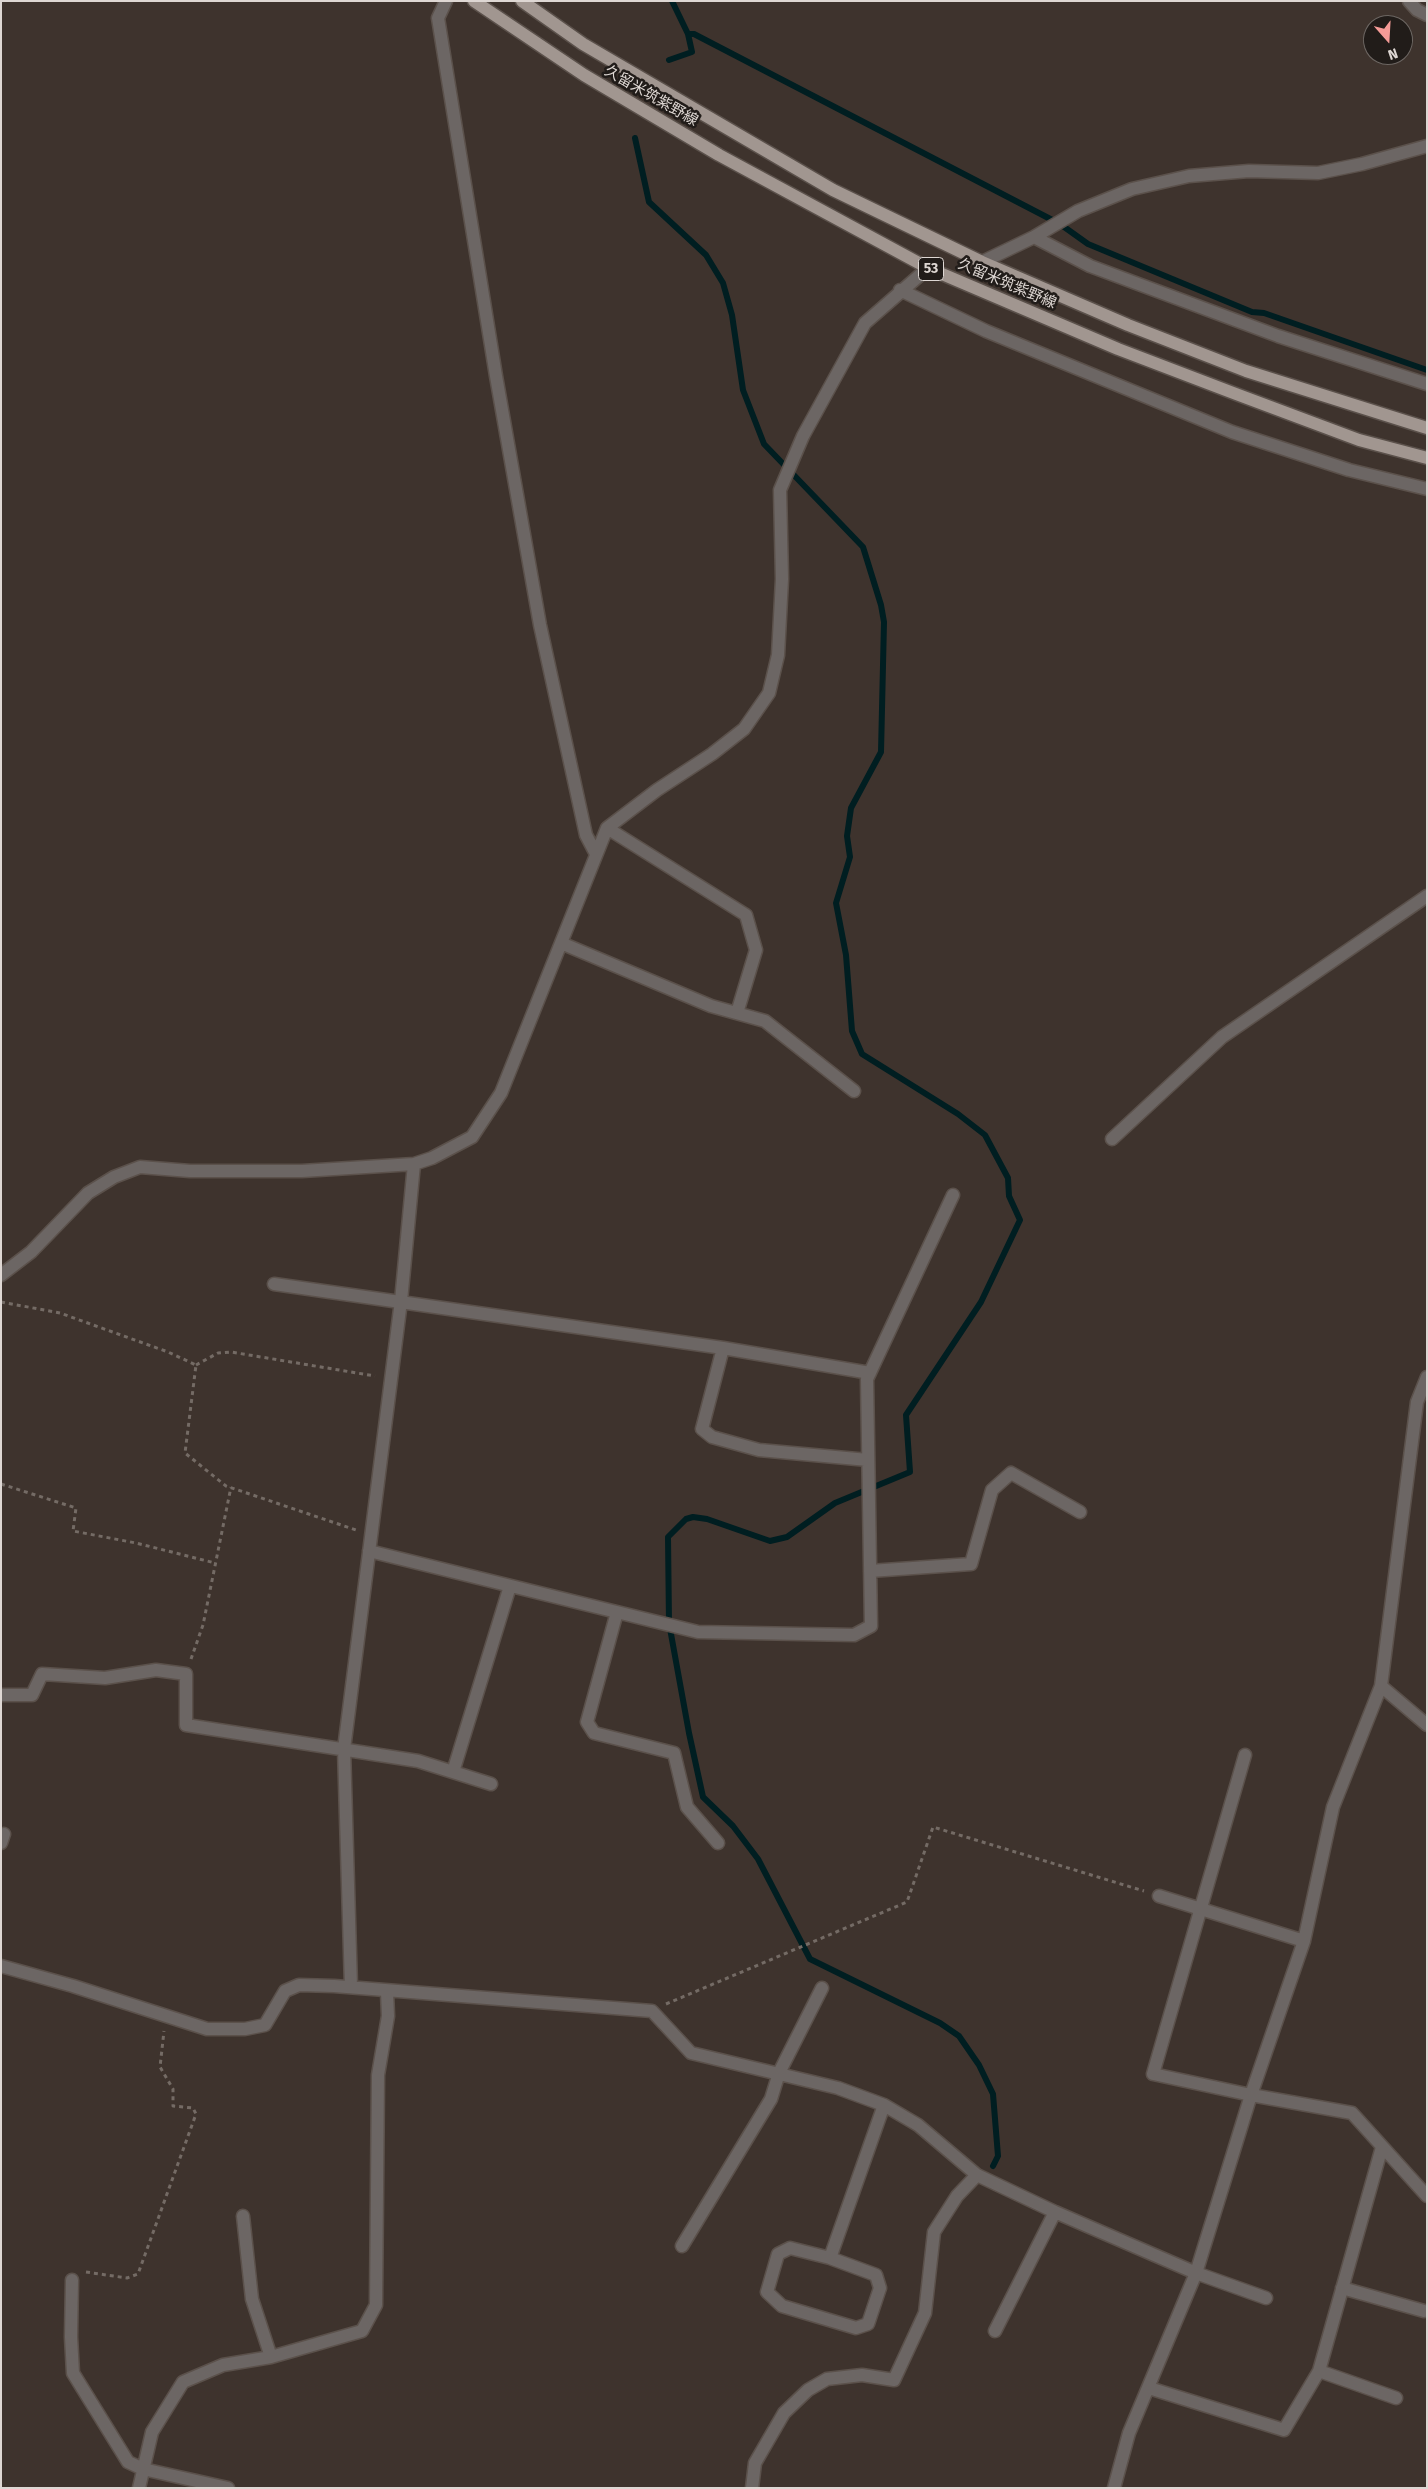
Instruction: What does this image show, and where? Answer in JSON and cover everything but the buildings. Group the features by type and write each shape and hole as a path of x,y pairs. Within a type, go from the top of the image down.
{"main road":[{"name":"久留米筑紫野線","path":"474,1 584,76 719,155 928,268 1118,349 1199,380 1359,440 1427,458"},
{"name":"久留米筑紫野線","path":"522,1 583,44 833,190 982,262 1128,325 1246,371 1427,428"}],"street":[{"path":"446,1 438,18 501,405 540,625 586,835 596,854"},
{"path":"1409,1 1417,10 1427,15"},
{"path":"982,262 1034,237 1078,210 1132,189 1198,176 1249,171 1318,173 1362,164 1427,146"},
{"path":"1034,237 1090,266 1278,336 1427,384"},
{"path":"1,1275 31,1252 88,1193 114,1176 140,1167 190,1171 302,1171 414,1164 432,1158 472,1137 501,1093 607,828 656,790 712,754 744,729 769,692 778,655 782,579 780,490 803,436 865,324 900,290 928,268"},
{"path":"900,290 1004,339 1232,432 1349,470 1427,489"},
{"path":"607,828 746,915 756,950 737,1013"},
{"path":"1112,1139 1222,1037 1427,896"},
{"path":"561,943 711,1006 765,1021 854,1091"},
{"path":"351,1987 344,1749 401,1301 414,1164"},
{"path":"369,1551 698,1632 854,1636 871,1626 867,1379 952,1195"},
{"path":"274,1284 723,1348 870,1373"},
{"path":"723,1348 702,1428 712,1437 759,1450 868,1460"},
{"path":"1114,2488 1129,2433 1196,2273 1250,2095 1304,1941 1333,1807 1381,1686 1427,1377"},
{"path":"870,1571 971,1564 992,1490 1011,1473 1080,1512"},
{"path":"453,1772 510,1586"},
{"path":"617,1612 587,1722 594,1733 674,1753 687,1807 718,1843"},
{"path":"1,1696 32,1695 42,1674 105,1678 156,1670 186,1674 186,1724 418,1761 491,1784"},
{"path":"1381,1686 1427,1725"},
{"path":"1245,1755 1153,2074 1250,2095 1352,2113 1427,2196"},
{"path":"1160,1896 1304,1941"},
{"path":"1,1966 73,1986 206,2029 245,2029 265,2025 285,1990 299,1985 351,1987 387,1992 652,2011 691,2053 838,2088 884,2105 918,2125 977,2175 1055,2212 1196,2273 1266,2298"},
{"path":"682,2246 771,2099 779,2073 822,1988"},
{"path":"139,2488 152,2432 183,2382 223,2366 271,2357 362,2332 376,2305 378,2076 388,2016 387,1992"},
{"path":"830,2258 884,2105"},
{"path":"1149,2388 1284,2430 1319,2371 1382,2147"},
{"path":"752,2488 754,2463 784,2413 808,2390 826,2379 862,2375 894,2380 924,2313 934,2232 957,2196 977,2175"},
{"path":"995,2331 1055,2212"},
{"path":"244,2216 252,2298 271,2357"},
{"path":"790,2248 830,2258 876,2275 880,2288 868,2324 856,2328 782,2306 767,2292 778,2254 790,2248"},
{"path":"72,2280 71,2337 73,2373 128,2462 143,2468 228,2488"},
{"path":"1342,2288 1424,2311"},
{"path":"1319,2371 1396,2398"}],"path":[{"path":"1,1302 60,1314 168,1352 196,1365"},
{"path":"196,1365 218,1354 231,1352 391,1379"},
{"path":"196,1365 185,1453 231,1488 371,1535"},
{"path":"1,1484 76,1508 73,1531 136,1543 215,1563"},
{"path":"186,1674 203,1625 231,1488"},
{"path":"652,2011 907,1902 933,1827 1160,1896"},
{"path":"72,2280 86,2272 127,2278 138,2274 196,2114 193,2108 173,2106 173,2089 160,2067 166,2016"}],"waterway":[{"path":"669,60 692,52 688,34 672,1"},
{"path":"688,34 694,34 1060,224 1088,244 1252,312 1264,313 1427,370"},
{"path":"635,138 649,202 706,255 723,283 732,315 743,390 764,444 863,547 881,605 884,622 881,752 851,808 847,836 850,857 836,903 846,955 852,1031 862,1054 958,1114 985,1135 1008,1178 1009,1196 1020,1220 981,1302 906,1415 910,1472 835,1503 787,1537 770,1541 707,1519 693,1517 686,1519 668,1537 669,1623 703,1797 733,1826 758,1859 810,1959 940,2023 959,2036 979,2065 993,2094 998,2156 993,2166"}]}
